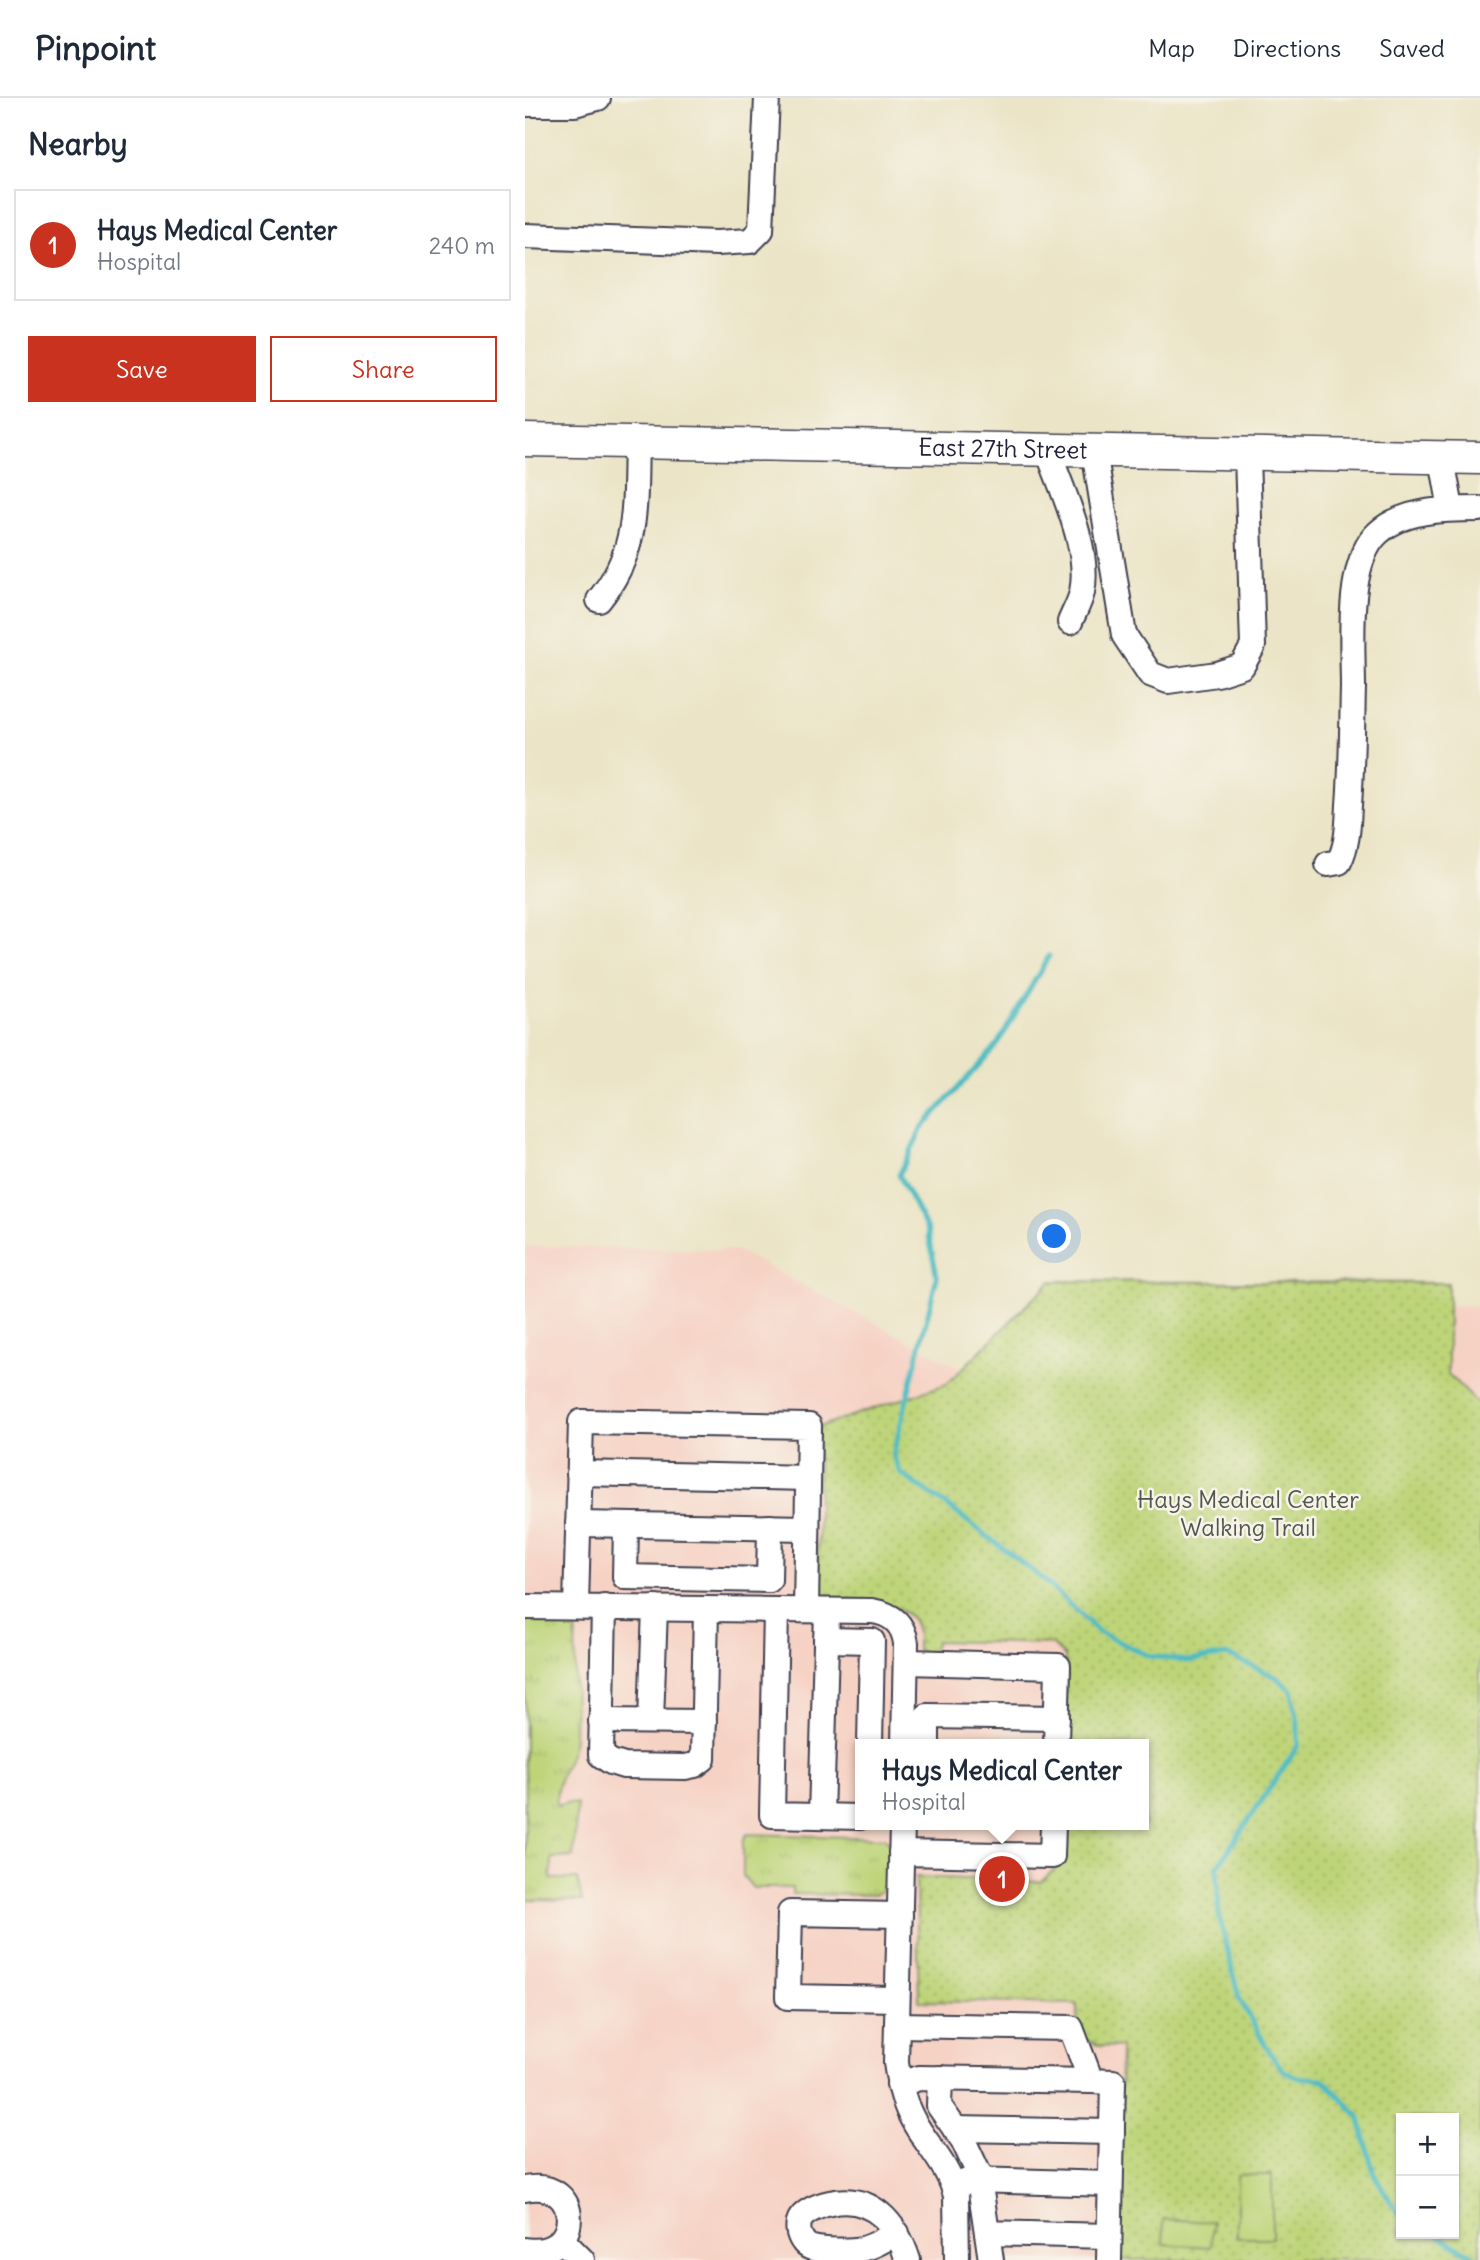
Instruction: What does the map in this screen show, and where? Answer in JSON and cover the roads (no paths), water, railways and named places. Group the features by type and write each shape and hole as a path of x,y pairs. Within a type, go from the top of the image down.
{"main road":[{"name":"East 27th Street","path":"525,440 1480,458"}],"street":[{"path":"525,104 575,104 598,98"},
{"path":"525,236 717,243 750,241 761,230 767,98"},
{"path":"599,600 613,584 628,552 633,523 636,442"},
{"path":"1048,451 1084,565 1082,592 1070,622"},
{"path":"1094,451 1124,635 1150,674 1168,681 1217,674 1242,666 1253,646 1247,455"},
{"path":"1442,459 1451,509"},
{"path":"1328,864 1339,862 1346,848 1351,777 1354,613 1358,573 1364,553 1375,536 1394,522 1419,514 1451,509 1480,509"},
{"path":"576,1606 581,1422 809,1426 807,1528 816,1610 826,1640 821,1816"},
{"path":"579,1473 809,1478"},
{"path":"578,1524 807,1528"},
{"path":"626,1525 625,1577 743,1580 769,1580 770,1528"},
{"path":"525,1607 872,1611 893,1618 905,1635 907,1662 904,1739"},
{"path":"604,1607 601,1755 624,1766 685,1767 703,1759 706,1609"},
{"path":"651,1721 655,1608"},
{"path":"776,1610 772,1815 855,1817"},
{"path":"826,1640 873,1641 870,1739"},
{"path":"907,1662 1058,1666 1056,1739"},
{"path":"927,1739 927,1716 1057,1718"},
{"path":"601,1721 704,1722"},
{"path":"902,1830 896,2063 899,2084 911,2118 937,2154 954,2185 957,2260"},
{"path":"901,1853 1052,1856 1053,1830"},
{"path":"897,1999 788,1997 790,1913 900,1915"},
{"path":"897,2025 1071,2028 1091,2081"},
{"path":"899,2084 919,2078 1113,2082 1109,2248 987,2233"},
{"path":"940,2078 939,2106 963,2140 978,2172 991,2260"},
{"path":"955,2129 1112,2132"},
{"path":"954,2185 980,2180 1110,2184"},
{"path":"525,2189 547,2188 557,2193 564,2201 569,2222 562,2240 553,2248 544,2251 525,2250"},
{"path":"897,2233 908,2260"},
{"path":"562,2240 582,2260"}],"waterway":[{"path":"1049,956 997,1045 922,1128 899,1175 928,1231 937,1277 893,1455 901,1474 1043,1579 1100,1633 1149,1656 1187,1661 1227,1655 1276,1677 1291,1690 1298,1721 1298,1746 1217,1867 1219,1916 1239,1998 1270,2053 1283,2070 1297,2077 1323,2079 1359,2116 1374,2174 1396,2210"},
{"path":"1444,2239 1480,2259"}],"place":[{"name":"Hays Medical Center","path":"1002,1879"}],"park label":[{"name":"Hays Medical Center Walking Trail","path":"1248,1514"}]}
